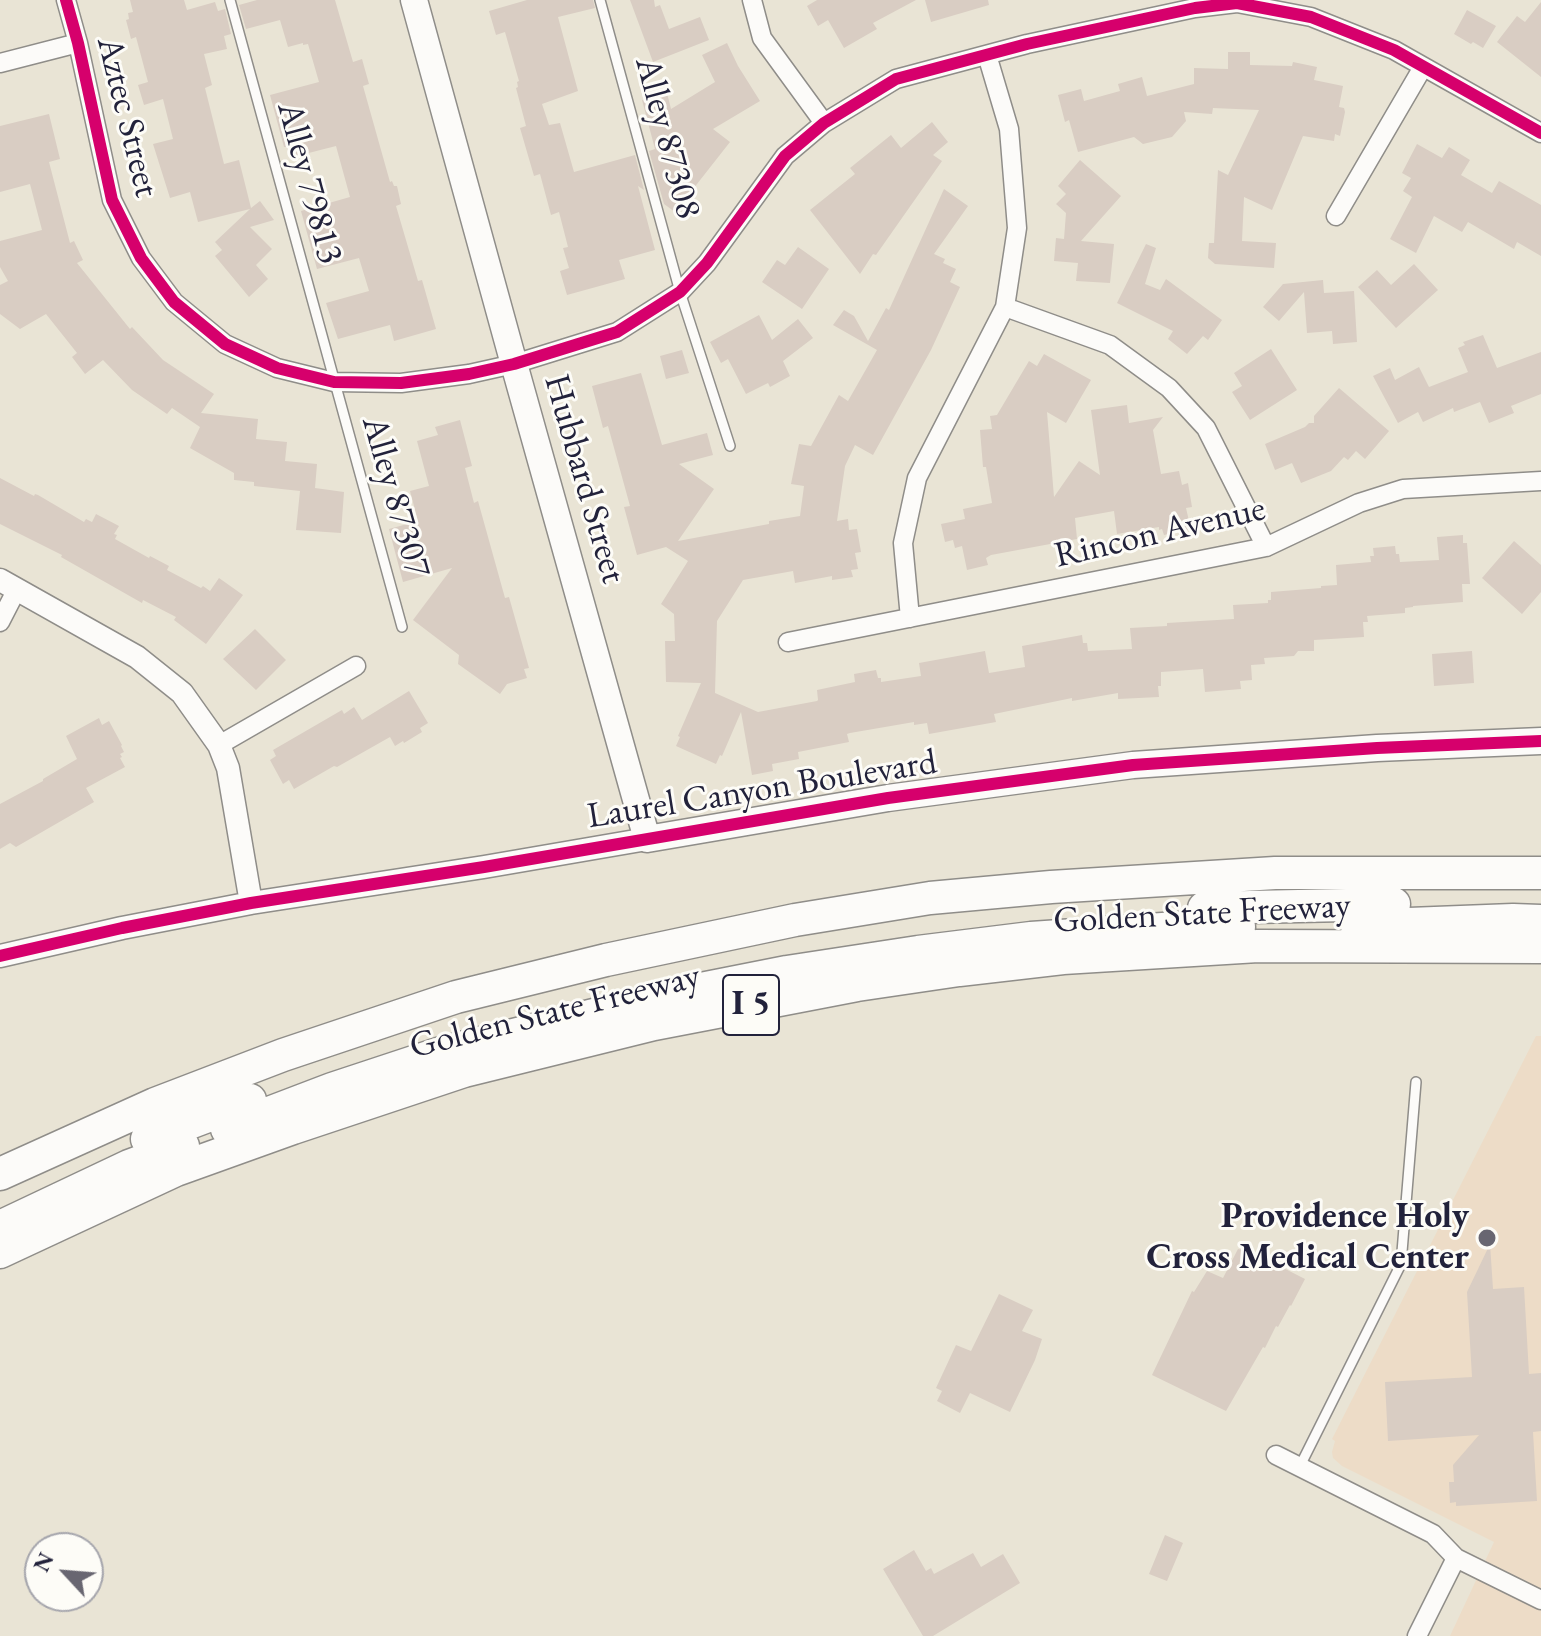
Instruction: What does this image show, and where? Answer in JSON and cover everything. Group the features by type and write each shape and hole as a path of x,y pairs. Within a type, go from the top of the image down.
{"highway":[{"name":"Golden State Freeway","path":"0,1174 155,1104 283,1055 456,997 606,960 795,920 930,898 1066,886 1275,873 1541,873"},
{"path":"0,1207 149,1139 345,1066 524,1010 723,963 950,929 1125,910 1541,903"},
{"path":"0,1227 129,1166 441,1053 758,977 1031,938 1177,928 1541,921"},
{"name":"Golden State Freeway","path":"0,1252 176,1170 293,1128 464,1071 654,1024 857,985 1063,958 1258,946 1541,947"}],"main road":[{"name":"Hubbard Street","path":"414,0 647,839"},
{"name":"Laurel Canyon Boulevard","path":"647,839 888,798 1133,765 1377,748 1541,741"}],"street":[{"name":"Aztec Street","path":"66,0 112,200 141,258 174,302 225,344 277,368 334,382 401,383 469,374 514,364 617,332 680,292 707,263 785,156 824,123 896,79 1195,8 1237,2 1311,17 1394,50 1541,133"},
{"path":"752,0 762,38 824,123"},
{"path":"0,63 78,43"},
{"path":"910,618 903,543 917,478 1005,307 1017,228 1009,129 987,55"},
{"path":"1336,216 1423,67"},
{"path":"1005,307 1110,345 1169,388 1206,428 1266,547"},
{"name":"Rincon Avenue","path":"788,642 1266,547 1359,503 1403,489 1541,481"},
{"path":"0,622 8,585 137,657 182,693 219,745 228,768 251,903"},
{"path":"219,745 356,666"},
{"name":"Laurel Canyon Boulevard","path":"0,956 251,903 647,839"},
{"path":"1276,1455 1433,1534 1456,1558 1541,1600"},
{"path":"1417,1636 1456,1558"}],"lane":[{"name":"Alley 79813","path":"230,0 334,382"},
{"name":"Alley 87308","path":"600,0 680,292 730,446"},
{"name":"Alley 87307","path":"334,382 402,627"},
{"path":"1300,1466 1401,1264 1416,1082"}],"shaded area":[{"name":"Providence Holy Cross Medical Center","path":"1536,1036 1541,1036 1541,1636 1450,1636 1494,1542 1342,1466 1333,1458 1335,1441 1332,1439"}],"building":[{"path":"130,0 184,0 187,10 215,2 218,11 225,9 231,34 224,36 227,49 204,54 212,85 205,88 224,164 239,160 251,208 260,201 274,220 250,227 272,249 256,265 268,279 249,297 215,256 222,250 215,242 250,209 198,222 190,192 170,198 153,144 173,139 163,99 144,105 138,85 148,82 136,37 131,39 126,20 129,19 128,13 133,12"},
{"path":"257,0 335,0 353,62 362,59 369,84 363,86 390,182 397,186 401,204 396,206 436,329 394,341 390,325 338,339 326,303 369,291 359,258 317,269 301,211 350,197 336,146 289,158 270,95 319,82 308,44 288,47 280,20 246,29 239,5"},
{"path":"527,0 593,0 595,8 558,17 578,91 542,104 549,125 560,123 574,172 635,155 644,190 638,186 655,250 619,260 625,279 567,295 560,271 569,268 563,248 568,247 559,212 551,215 540,174 534,176 520,128 526,126 516,88 519,81 505,32 496,35 489,11"},
{"path":"630,0 654,0 655,7 660,5 669,29 700,17 709,40 653,62"},
{"path":"817,0 916,0 873,23 877,29 844,48 828,20 818,26 807,6"},
{"path":"925,0 988,0 989,5 931,22"},
{"path":"1541,2 1541,77 1497,42 1517,16 1525,22"},
{"path":"1467,10 1496,26 1483,48 1454,34"},
{"path":"727,43 760,101 713,129 730,142 675,212 664,204 649,151 655,149 642,100 667,93 671,109 715,82 702,55"},
{"path":"1228,52 1250,52 1250,65 1292,66 1293,62 1317,67 1314,80 1343,86 1339,107 1344,108 1345,112 1340,136 1335,134 1334,141 1303,136 1272,210 1244,197 1242,241 1276,243 1274,268 1215,264 1208,258 1209,243 1214,243 1218,170 1228,175 1259,110 1213,108 1212,114 1184,112 1186,121 1172,137 1143,144 1134,137 1078,152 1058,95 1081,89 1084,101 1120,91 1118,84 1142,77 1147,96 1194,84 1194,68 1228,69"},
{"path":"49,114 60,159 49,162 70,243 74,241 83,260 77,263 130,329 132,327 163,360 214,394 201,413 258,419 256,439 287,442 285,461 317,464 315,488 344,492 341,533 296,530 300,491 254,486 254,482 234,480 234,473 190,448 200,427 172,408 167,414 132,390 103,360 85,374 72,357 77,353 46,314 20,329 0,314 0,285 8,281 0,267 0,241 42,230 30,184 0,192 0,126"},
{"path":"932,122 948,142 933,155 942,161 860,274 810,210 855,174 850,168 891,135 901,148"},
{"path":"1417,144 1442,158 1449,147 1470,160 1461,175 1492,193 1499,181 1541,205 1541,256 1517,242 1514,249 1468,222 1462,232 1434,216 1416,253 1390,239 1412,197 1403,191 1411,178 1402,173"},
{"path":"1080,160 1121,196 1081,241 1114,244 1110,283 1076,281 1078,263 1054,261 1056,238 1064,239 1066,213 1056,204 1066,194 1058,186"},
{"path":"944,189 968,206 934,254 956,269 950,282 960,287 931,350 873,455 855,445 845,466 837,521 848,519 849,530 857,529 861,552 855,553 858,569 851,570 853,577 832,580 832,576 795,583 793,571 743,580 717,621 715,693 758,712 817,701 817,690 855,682 854,674 876,670 881,682 921,676 919,663 985,651 989,673 1025,667 1022,646 1082,635 1088,651 1132,649 1130,628 1234,619 1233,605 1268,603 1271,592 1337,585 1336,565 1371,562 1373,548 1395,546 1400,562 1439,560 1437,537 1463,535 1463,543 1467,543 1470,584 1462,584 1463,602 1413,606 1405,608 1405,613 1367,616 1368,622 1363,622 1364,637 1314,640 1314,651 1264,658 1265,664 1251,665 1252,680 1240,681 1241,689 1205,692 1203,669 1161,672 1159,697 1118,699 1118,693 1072,701 1072,698 994,714 996,722 929,734 927,723 914,725 914,722 850,733 847,734 849,742 798,752 799,759 772,764 773,771 752,775 741,712 716,764 676,746 701,683 666,682 665,641 675,641 674,614 661,604 688,561 666,547 637,555 624,507 630,506 608,426 603,428 592,386 641,373 662,445 707,433 713,455 679,464 714,489 678,541 800,516 804,486 791,484 799,444 811,446 839,395 848,401 877,350 833,325 844,310 854,316 868,341 886,308 889,310"},
{"path":"1146,244 1156,248 1145,284 1160,290 1166,279 1222,320 1208,340 1203,336 1187,354 1168,339 1173,331 1117,303"},
{"path":"798,247 829,269 802,309 762,282 777,260 785,265"},
{"path":"1414,264 1438,290 1396,328 1358,287 1377,270 1391,285"},
{"path":"1323,280 1324,293 1354,291 1357,342 1333,344 1332,331 1307,333 1304,292 1279,321 1263,307 1283,284"},
{"path":"759,315 772,340 798,319 813,338 783,361 790,376 770,387 768,383 746,394 728,359 721,363 710,342"},
{"path":"1483,335 1497,368 1541,352 1541,394 1511,406 1514,413 1489,423 1480,402 1454,412 1453,408 1423,422 1418,412 1398,423 1373,376 1390,368 1395,380 1419,367 1429,387 1468,372 1458,348 1465,345 1463,342"},
{"path":"1271,349 1297,390 1250,420 1232,392 1242,386 1234,373"},
{"path":"682,350 689,373 666,379 660,356"},
{"path":"1044,354 1091,380 1066,423 1047,412 1054,497 1079,461 1100,475 1091,410 1127,405 1129,423 1163,417 1153,430 1161,474 1179,471 1182,485 1188,483 1192,507 1186,508 1188,530 1164,535 1159,527 1117,534 1114,511 1075,518 1077,539 991,555 986,558 988,565 967,570 962,546 955,548 953,540 945,542 941,524 965,519 963,509 992,503 986,467 983,467 980,430 992,429 990,416 997,415 1029,361 1037,366"},
{"path":"1339,388 1389,431 1365,459 1356,451 1348,460 1344,457 1331,471 1301,483 1292,463 1275,470 1265,444 1314,423 1314,416"},
{"path":"460,420 472,466 465,468 474,503 478,501 505,598 509,597 529,668 524,669 527,678 507,684 500,694 458,664 459,655 413,620 452,568 403,582 389,529 418,521 410,491 429,486 417,441 438,435 435,427"},
{"path":"0,478 34,496 38,495 84,522 86,519 92,522 96,514 119,526 114,534 117,535 115,539 169,566 167,570 201,588 203,586 210,591 219,578 243,595 206,644 174,620 176,617 143,600 142,603 62,555 0,524"},
{"path":"1514,541 1541,565 1541,592 1522,614 1482,578"},
{"path":"255,629 286,660 256,690 223,659"},
{"path":"1472,651 1474,683 1434,686 1432,654"},
{"path":"409,691 428,723 420,728 422,732 395,746 390,737 294,789 289,780 283,784 270,760 276,756 273,750 342,710 344,714 354,707 362,720"},
{"path":"99,718 102,725 109,721 122,745 124,752 120,758 125,767 86,788 94,802 16,847 10,843 0,849 0,804 77,759 66,736"},
{"path":"1490,1244 1493,1289 1524,1287 1529,1374 1541,1373 1541,1431 1533,1432 1537,1501 1456,1506 1456,1502 1450,1503 1449,1482 1454,1482 1453,1465 1479,1435 1388,1441 1385,1382 1472,1377 1467,1292"},
{"path":"1238,1249 1250,1251 1305,1279 1226,1411 1152,1375 1192,1291 1207,1271 1223,1278"},
{"path":"999,1294 1033,1310 1022,1331 1042,1339 1010,1412 970,1393 960,1413 937,1401 942,1391 936,1388 956,1345 971,1351"},
{"path":"1165,1535 1183,1543 1167,1581 1149,1574"},
{"path":"914,1550 926,1571 931,1568 934,1574 973,1553 981,1567 1003,1554 1020,1583 933,1636 923,1636 883,1569"}],"cycle path":[{"path":"66,0 112,200 141,258 174,302 225,344 277,368 334,382 401,383 469,374 514,364 617,332 680,292 707,263 785,156 824,123 896,79 1027,44 1195,8 1237,3 1311,17 1394,50 1541,133"},
{"path":"0,956 251,903 888,798 1133,765 1377,748 1541,741"}],"place":[{"name":"Providence Holy Cross Medical Center","path":"1487,1238"}]}
